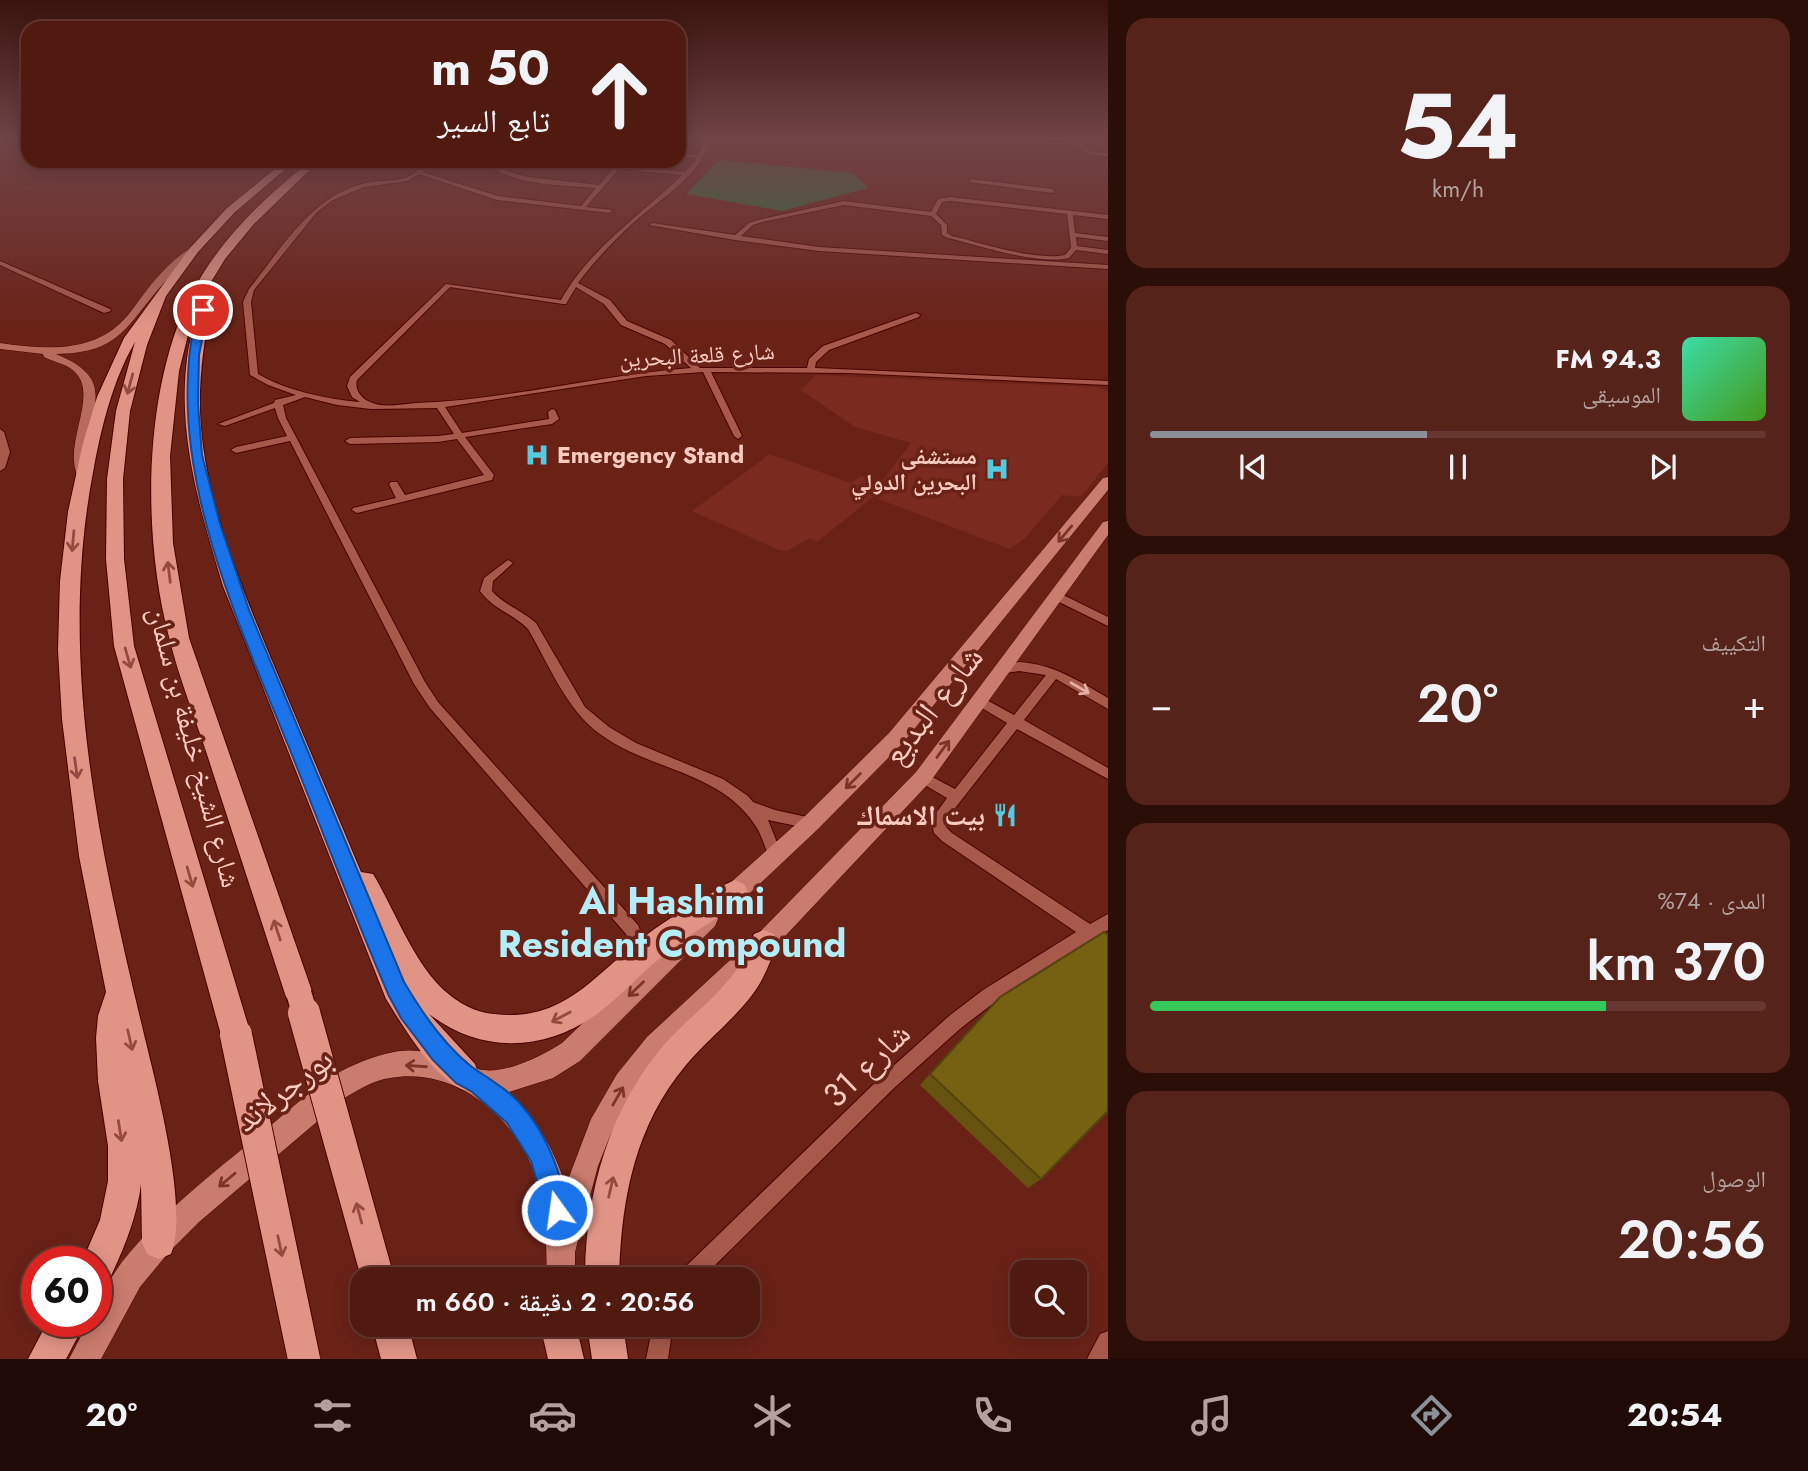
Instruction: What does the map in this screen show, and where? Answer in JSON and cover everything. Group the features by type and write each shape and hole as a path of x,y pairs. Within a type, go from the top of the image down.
{"highway":[{"name":"شارع الشيخ خليفة بن سلمان","path":"244,200 194,250 160,296 140,345 123,411 115,479 116,571 124,646 236,1035 304,1359"},
{"name":"شارع الشيخ خليفة بن سلمان","path":"272,200 222,257 198,294 190,312 168,390 162,440 161,497 175,624 299,994 374,1267"},
{"path":"222,257 203,310 194,355 192,404 196,455 214,524 242,610 396,989 424,1032 472,1079"},
{"path":"159,1242 160,1214 151,1132 86,830 70,706 69,628 72,547 83,474 106,388 122,351 160,296"},
{"path":"344,861 359,874 425,990 461,1021 509,1031 536,1028 560,1020 644,945 735,892"},
{"path":"602,1267 604,1224 611,1184 636,1114 673,1057 742,986 764,943"},
{"path":"105,1246 124,1197 125,1167 108,1050 111,1013 120,992"},
{"path":"46,1359 59,1337"},
{"path":"394,1337 400,1359"},
{"path":"561,1337 566,1359"},
{"path":"607,1337 610,1359"}],"main road":[{"name":"شارع البديع","path":"472,1079 517,1079 544,1069 571,1052 896,738 1108,481"},
{"name":"شارع البديع","path":"561,1251 584,1166 600,1128 626,1083 656,1046 764,943 923,777 1108,525"},
{"name":"بورجرلاند","path":"84,1359 130,1277 159,1242 189,1212 337,1088 363,1074 392,1065 415,1065 472,1079"},
{"path":"472,1079 515,1115 542,1156 557,1210 561,1267"},
{"path":"549,1359 555,1337"}],"street":[{"name":"شارع قلعة البحرين","path":"329,200 315,211 261,277 251,290 247,302 254,375 264,382 303,396 340,405 372,407 440,404 640,374 702,370 811,370 1108,383"},
{"path":"518,200 610,211"},
{"path":"582,208 589,200"},
{"path":"372,407 355,395 351,386 353,379 448,285 559,303 565,301 574,283 621,231 656,200"},
{"path":"933,214 940,200"},
{"path":"963,200 1050,210 1108,223"},
{"path":"1050,210 1051,200"},
{"path":"937,203 1070,216 1108,217"},
{"path":"735,238 751,224 760,221 834,204 855,204 933,214 943,223 944,233 950,237 1058,262 1067,257 1073,248 1074,235 1070,216"},
{"path":"652,225 819,249 1108,267"},
{"path":"1074,235 1108,239"},
{"path":"1073,248 1108,252"},
{"path":"34,351 75,349 112,336 125,325 177,262 194,250"},
{"path":"0,263 107,311"},
{"path":"574,283 607,302 624,323 668,342 702,370 738,436"},
{"path":"811,370 812,361 825,348 916,315"},
{"path":"0,346 34,351 76,365 90,383 91,393 78,450 83,474"},
{"path":"222,424 278,402 303,396"},
{"path":"278,402 280,413 292,438 427,695 644,945"},
{"path":"357,510 489,478 440,404"},
{"path":"350,441 460,437 552,421 555,419 552,412"},
{"path":"0,432 5,452 0,468"},
{"path":"236,450 292,438"},
{"path":"394,484 402,499"},
{"path":"508,562 488,580 486,592 495,602 523,617 532,626 590,721 617,740 711,778 747,803 774,816 811,823"},
{"path":"1055,594 1108,622"},
{"path":"1005,668 1028,666 1054,673 1108,704"},
{"path":"1054,673 939,820 943,833 1108,945"},
{"path":"979,701 1108,774"},
{"path":"923,777 957,796"},
{"path":"747,803 765,826 775,855"},
{"name":"شارع 31","path":"699,1267 930,1044 989,996 1108,921"},
{"path":"657,1359 661,1337"}],"shaded area":[{"name":"مستشفى البحرين الدولي","path":"816,375 1096,387 1108,391 1108,463 1081,497 1062,495 1025,538 1010,549 873,497 817,542 810,538 787,551 779,550 692,511 770,454 851,483 860,476 883,480 911,443 855,427 801,390"}],"green space":[{"path":"722,200 822,200 782,211"}],"building":[{"path":"1104,932 1108,935 1108,1111 1041,1179 930,1074 1000,997"}],"place":[{"name":"Emergency Stand","path":"537,455"},
{"name":"مستشفى البحرين الدولي","path":"997,469"},
{"name":"بيت الاسماك","path":"1005,815"}],"district":[{"name":"Al Hashimi Resident Compound","path":"672,922"}],"route":[{"path":"203,310 194,355 192,404 196,455 214,524 242,610 396,989 424,1032 441,1052 464,1075 479,1083 515,1115 542,1156 552,1184 557,1210"}]}
